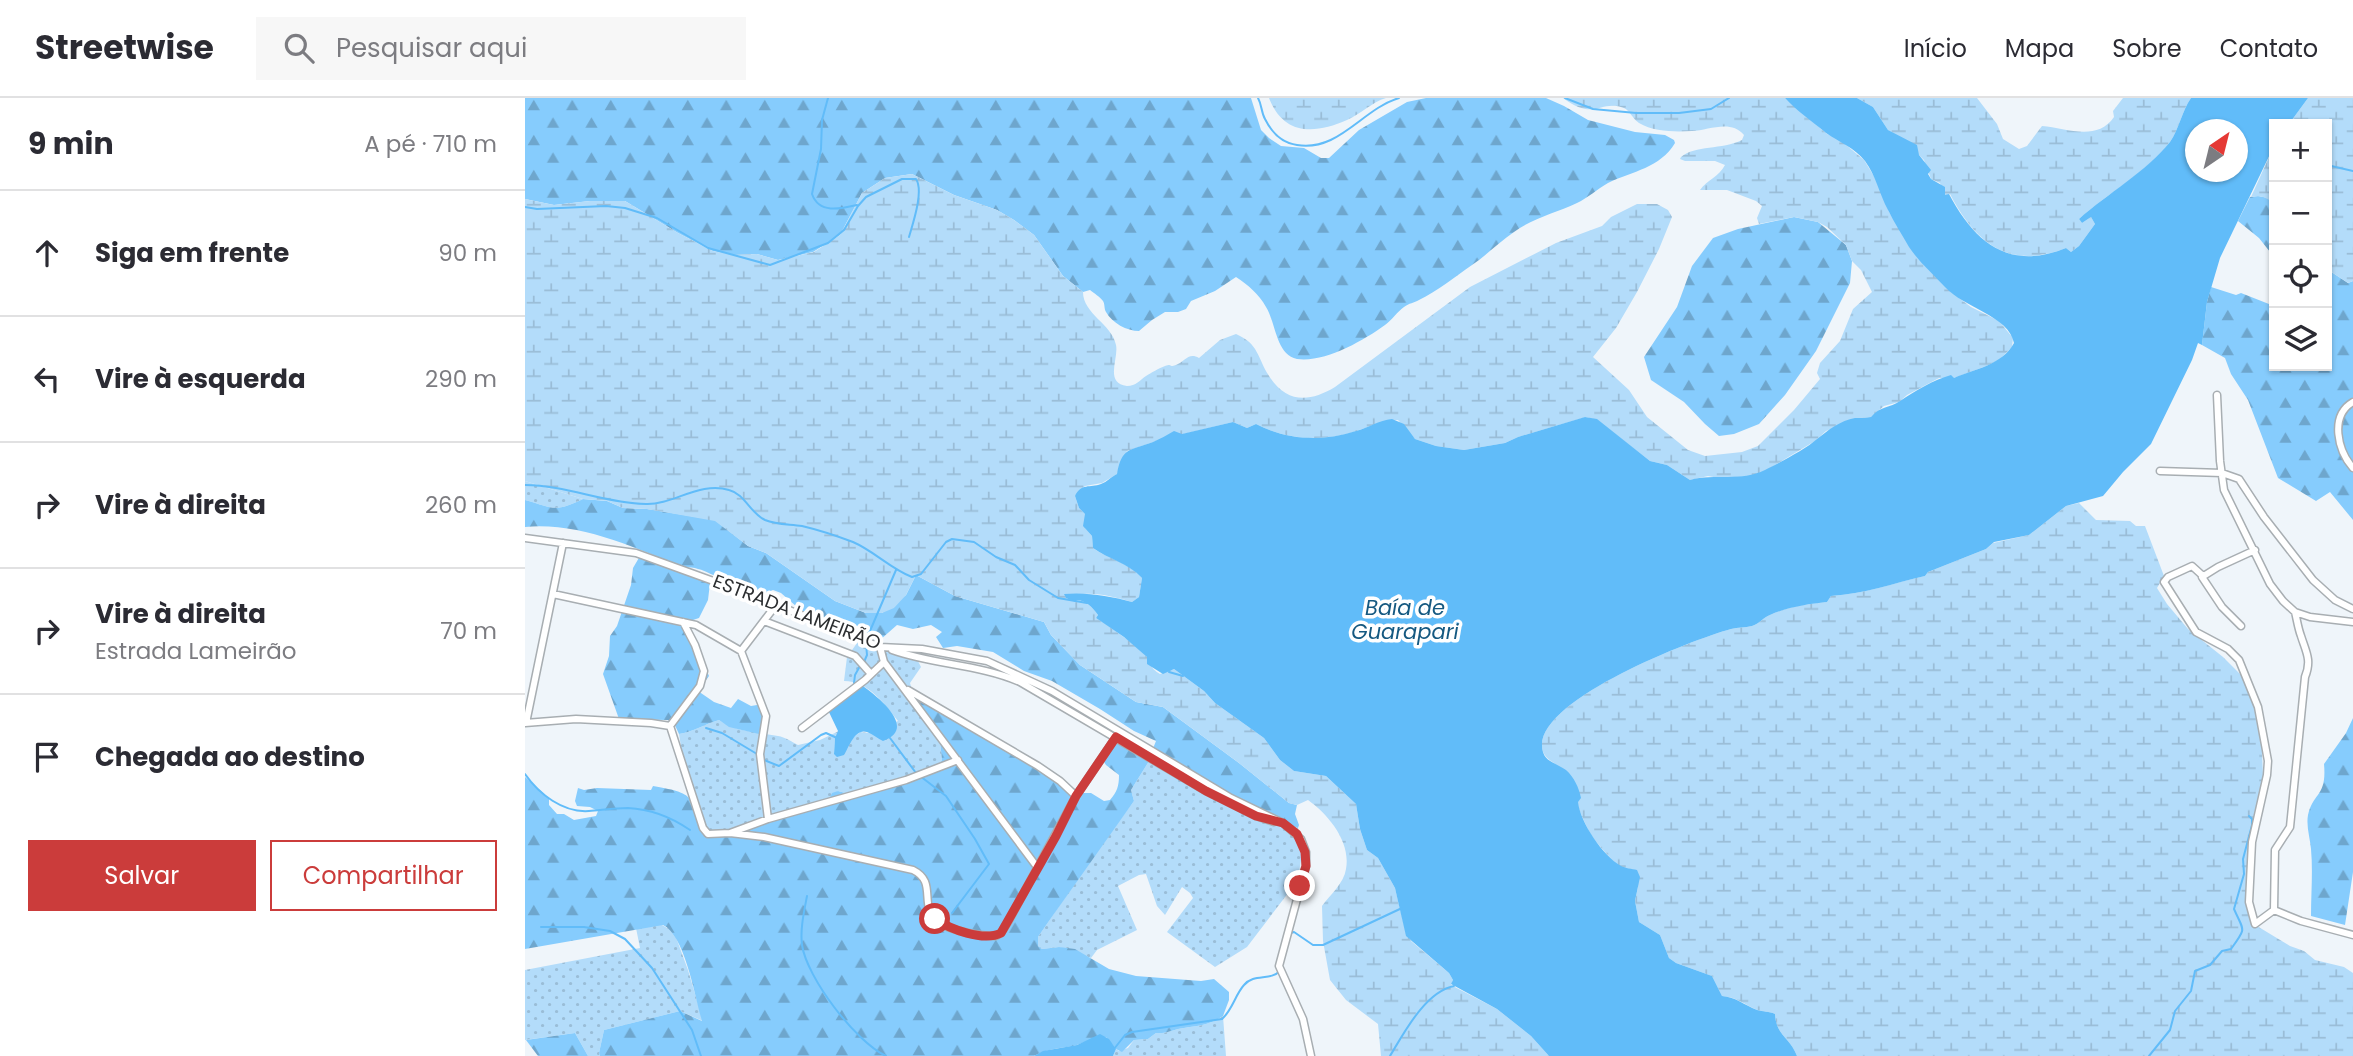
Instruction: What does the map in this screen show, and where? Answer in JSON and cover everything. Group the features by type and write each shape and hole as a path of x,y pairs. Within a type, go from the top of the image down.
{"street":[{"path":"2217,396 2222,473 2227,496 2273,588 2287,607 2295,612 2310,617 2353,622"},
{"path":"2353,402 2346,407 2338,425 2342,449 2353,468"},
{"path":"2160,471 2222,473 2241,481 2263,517 2313,580 2335,600 2353,609"},
{"name":"ESTRADA LAMEIRÃO","path":"525,538 636,553 882,647 959,654 998,666 1052,691 1231,797 1283,823 1301,839 1306,862 1279,966 1303,1019 1311,1056"},
{"path":"563,543 526,723 576,719 670,726"},
{"path":"2203,576 2255,550"},
{"path":"2241,626 2231,618 2203,581 2203,576 2192,566 2165,579 2165,584 2196,632 2228,649 2239,660 2259,707 2268,761 2252,842 2249,902 2255,924 2274,910 2275,850 2288,834 2290,827 2305,677 2310,657 2295,612"},
{"path":"553,594 705,628 741,652 765,716 760,754 768,819"},
{"path":"741,652 776,605"},
{"path":"764,621 855,656 871,674"},
{"path":"670,726 700,686 704,671 683,622"},
{"path":"1037,867 884,662 882,647 998,673 1048,697 1216,796 1256,816 1283,823"},
{"path":"802,728 884,662"},
{"path":"904,687 1038,766 1076,796"},
{"path":"670,726 703,828 708,834 730,833 764,837 913,870 921,874 927,882 930,911 935,919 957,930 996,936 1001,933 1076,796 1116,737"},
{"path":"730,833 768,819 906,780 958,760"},
{"path":"2274,910 2301,921 2353,935"}],"green space":[{"path":"525,98 1251,98 1261,130 1269,138 1281,146 1304,148 1321,158 1329,158 1359,130 1407,102 1426,98 1546,98 1588,120 1635,132 1665,135 1675,143 1662,158 1645,168 1608,183 1577,203 1521,227 1446,284 1404,307 1388,323 1366,338 1319,358 1297,359 1290,356 1281,345 1260,298 1236,277 1215,291 1191,301 1186,309 1165,312 1139,331 1130,330 1112,320 1097,295 1090,290 1083,292 1063,276 1034,235 1014,220 997,210 954,195 912,174 885,178 862,193 840,235 813,252 778,260 757,254 734,255 713,251 625,201 554,205 525,199"},
{"path":"1269,98 1386,98 1335,125 1302,129 1283,119"},
{"path":"1563,98 1785,98 1827,134 1839,139 1864,160 1880,186 1889,212 1919,259 1951,292 1971,307 1999,321 2013,338 2012,347 1989,365 1954,378 1939,378 1899,402 1884,406 1871,417 1855,419 1826,431 1815,441 1765,471 1750,476 1708,476 1690,480 1667,465 1650,461 1597,420 1586,417 1505,443 1464,450 1436,446 1415,439 1398,420 1382,422 1344,435 1318,438 1293,436 1256,424 1247,428 1233,422 1159,440 1127,451 1117,474 1102,483 1085,486 1075,496 1079,508 1085,514 1085,528 1092,536 1093,548 1131,568 1142,578 1139,597 1132,602 1090,594 1066,598 1089,605 1098,615 1096,618 1138,648 1160,674 1174,669 1204,691 1215,703 1264,738 1280,760 1294,771 1326,776 1356,804 1367,850 1378,858 1395,888 1406,933 1411,941 1449,973 1453,980 1451,985 1497,1009 1531,1036 1549,1056 1381,1056 1378,1024 1346,1000 1330,980 1323,941 1322,906 1343,879 1347,859 1342,839 1331,821 1308,800 1297,805 1289,803 1163,707 1136,702 1080,665 1051,635 1044,622 955,596 916,575 906,595 894,608 882,613 866,613 835,601 766,553 748,546 715,521 647,509 623,508 607,501 583,499 525,481 525,199 554,205 625,201 713,251 734,255 757,254 778,260 814,252 840,235 862,193 885,178 912,174 954,195 997,210 1034,235 1063,276 1083,292 1084,300 1092,313 1109,331 1116,345 1114,375 1120,384 1133,385 1163,367 1176,365 1189,357 1199,358 1220,340 1236,334 1249,342 1257,352 1276,385 1283,392 1299,398 1317,396 1335,387 1470,287 1556,243 1602,226 1611,217 1637,204 1657,204 1668,210 1672,217 1659,249 1616,328 1593,357 1629,390 1647,417 1688,450 1705,456 1742,452 1758,446 1820,379 1817,373 1820,363 1840,341 1853,309 1872,292 1861,270 1852,261 1846,245 1818,222 1794,217 1759,224 1757,218 1762,206 1756,201 1727,190 1700,190 1720,173 1725,165 1715,161 1685,161 1680,159 1681,157 1694,151 1742,140 1744,135 1739,130 1726,126 1686,131 1658,130 1639,123 1624,108 1583,108"},
{"path":"1857,98 1977,98 1997,124 2003,139 2019,149 2027,146 2042,126 2081,132 2099,129 2114,117 2113,111 2123,98 2191,98 2173,137 2160,153 2079,219 2082,223 2091,217 2095,224 2079,246 2071,252 2066,248 2027,256 2011,254 1983,239 1960,212 1950,194 1945,196 1940,183 1931,179 1924,160 1905,141 1888,130 1873,107"},
{"path":"2308,98 2353,98 2353,281 2348,283 2332,272 2332,119 2293,119"},
{"path":"2269,157 2269,200 2251,197"},
{"path":"2250,197 2269,198 2269,251 2259,238 2238,221"},
{"path":"1794,217 1818,222 1846,245 1852,261 1850,283 1816,351 1785,395 1759,424 1734,434 1719,436 1684,402 1651,380 1644,357 1677,307 1692,266 1713,238 1738,229"},
{"path":"2332,272 2348,283 2353,281 2353,520 2330,492 2316,501 2278,478 2248,400 2231,374 2225,358 2202,345 2211,287 2236,295 2241,293 2269,304 2269,371 2332,371"},
{"path":"525,481 583,499 560,508 525,500"},
{"path":"583,499 607,501 623,508 647,509 715,520 748,546 766,553 835,601 866,613 882,613 906,595 916,575 955,596 1044,622 1051,635 1080,665 1136,702 1163,707 1289,803 1297,805 1295,814 1298,828 1264,815 1152,751 1156,741 1134,731 1052,681 1024,671 993,652 957,646 943,648 936,637 942,632 931,625 913,629 897,625 880,640 865,632 861,638 823,618 805,614 781,593 773,590 763,594 738,587 703,570 682,567 586,532 546,526 525,527 525,500 560,508"},
{"path":"2079,503 2096,520 2130,521 2136,526 2145,526 2164,576 2157,588 2167,604 2188,629 2242,676 2251,692 2261,728 2263,776 2255,813 2249,911 2252,923 2290,946 2304,951 2315,960 2344,967 2353,973 2353,1056 1797,1056 1778,1027 1775,1014 1722,996 1712,976 1669,958 1660,935 1639,922 1635,901 1638,887 1593,838 1565,776 1544,754 1542,745 1548,727 1566,709 1591,691 1654,658 1711,635 1752,626 1784,609 1827,602 1831,596 1867,591 1925,576 1928,572 1986,549 1993,543 2029,535 2066,506"},
{"path":"640,556 710,583 708,600 699,618 687,622 709,676 698,691 714,702 731,708 738,699 751,706 763,704 766,717 759,734 729,727 719,720 679,734 673,721 619,719 603,674 609,656 610,636 617,626 631,585 633,568"},
{"path":"865,632 884,644 911,654 919,662 921,667 910,683 918,711 940,741 942,760 939,765 849,794 838,791 829,803 748,827 742,836 703,837 695,805 689,798 679,734 719,720 740,729 781,737 798,745 820,740 839,731 835,738 834,754 860,732 869,733 898,721 868,689 844,681 847,657"},
{"path":"916,701 923,701 1046,768 1082,793 1091,793 1104,801 1110,800 1119,782 1119,775 1102,759 1112,744 1118,740 1151,758 1131,790 1134,801 1038,937 1038,946 1042,949 1075,949 1109,969 1136,976 1201,981 1214,979 1229,992 1223,1016 1207,1024 1156,1033 1148,1039 1134,1040 1122,1052 1106,1037 1048,1050 1034,1056 600,1056 604,1030 680,1011 702,1021 692,983 677,941 663,925 525,949 525,777 549,798 549,805 557,814 564,814 574,820 596,816 598,811 577,806 575,801 578,788 651,790 653,786 679,792 691,800 704,837 741,836 742,831 748,827 828,803 832,793 838,791 849,794 939,765 942,760 940,741"},
{"path":"2353,718 2353,872 2345,925 2311,916 2312,857 2308,819 2310,808 2322,789 2324,764"},
{"path":"1152,751 1264,815 1298,828 1302,852 1298,880 1247,947 1215,967 1167,932 1193,898 1190,893 1182,887 1165,915 1157,906 1146,874 1118,886 1137,930 1097,950 1091,958 1059,947 1042,949 1038,946 1038,937 1134,801 1131,790 1151,758"},
{"path":"662,925 674,932 703,1021 680,1011 604,1030 600,1056 588,1056 575,1033 525,1040 525,970 640,948 636,928"},
{"path":"1223,1016 1226,1056 1113,1056 1116,1049 1119,1051 1128,1048 1134,1040 1148,1039 1156,1033 1207,1024"},
{"path":"575,1033 588,1056 538,1056 526,1040"}],"water":[{"name":"Baía de Guarapari","path":"1785,98 1857,98 1873,107 1888,130 1917,145 1919,155 1931,170 1928,174 1931,179 1945,187 1945,195 1949,194 1982,239 2011,254 2027,256 2066,248 2071,252 2079,246 2095,224 2091,217 2082,223 2079,219 2161,153 2173,137 2191,98 2308,98 2293,119 2269,119 2269,156 2220,258 2207,302 2202,345 2198,343 2151,444 2103,496 2066,506 2029,535 1994,542 1986,549 1928,572 1925,576 1867,591 1831,596 1827,602 1784,610 1752,626 1731,629 1685,645 1591,691 1566,709 1548,727 1542,745 1544,755 1574,779 1581,798 1578,802 1580,810 1593,838 1614,861 1623,867 1637,870 1640,877 1635,901 1639,922 1660,935 1669,958 1712,976 1722,996 1775,1014 1778,1027 1797,1056 1549,1056 1531,1036 1497,1009 1451,984 1453,980 1449,973 1406,936 1395,888 1378,858 1367,850 1356,804 1326,776 1294,771 1280,760 1264,738 1215,703 1204,691 1174,669 1163,674 1147,664 1147,657 1096,618 1098,615 1089,605 1066,598 1064,594 1090,594 1132,602 1139,597 1142,578 1093,548 1092,536 1083,526 1085,514 1079,508 1075,496 1083,488 1101,484 1117,474 1124,454 1132,449 1174,431 1182,434 1233,422 1247,428 1256,424 1292,436 1318,438 1343,435 1392,419 1404,424 1415,439 1436,446 1464,450 1505,443 1585,417 1597,419 1650,461 1667,465 1690,480 1747,476 1792,456 1845,421 1871,417 1931,383 1951,375 1954,378 2003,356 2014,343 2004,326 1953,294 1926,268 1895,224 1865,161 1852,149 1826,133"},
{"path":"860,684 884,703 896,720 897,728 893,735 883,741 867,732 859,733 844,755 837,757 834,754 838,731 828,710"},
{"path":"1100,1034 1109,1039 1116,1049 1113,1056 1034,1056 1043,1051 1077,1045"}],"waterway":[{"path":"828,98 822,120 821,149 812,194 815,200 825,207 837,209 857,205"},
{"path":"1258,98 1271,129 1287,142 1297,145 1325,142 1386,103 1399,98"},
{"path":"1565,98 1593,109 1636,113 1679,113 1711,109 1729,98"},
{"path":"2332,166 2353,171"},
{"path":"525,207 625,208 657,218 708,248 770,265 828,243 844,230 866,197 902,179 916,179 919,191 909,237"},
{"path":"525,485 646,504 708,489 729,490 739,495 765,520 802,526 853,542 912,577 921,574 946,542 952,539 974,542 996,557 1015,565 1029,580 1058,598 1087,603"},
{"path":"867,638 896,570"},
{"path":"864,662 867,655 866,644"},
{"path":"854,683 860,666"},
{"path":"1169,672 1183,676"},
{"path":"706,728 722,733 757,754"},
{"path":"764,760 779,766 821,735 826,733 837,738"},
{"path":"890,738 916,773"},
{"path":"525,774 545,795 570,809 645,810 690,830"},
{"path":"920,776 946,796 989,864 952,913"},
{"path":"2149,1056 2170,1030 2175,1011 2191,991 2195,971 2210,965 2222,951 2231,949 2242,933 2242,926 2234,909 2244,874 2243,859 2252,825 2249,816"},
{"path":"807,896 802,945 813,974 847,1023 886,1056"},
{"path":"1291,933 1294,932 1313,945 1323,945 1402,908"},
{"path":"541,927 584,927 610,931 625,939 652,968 692,1030 701,1056"},
{"path":"1114,1049 1125,1035 1132,1032 1222,1019 1248,981 1272,976 1280,971"},
{"path":"1390,1056 1425,1005 1443,990 1454,986"}],"route":[{"path":"935,919 972,934 996,936 1001,933 1076,796 1116,737 1206,791 1256,816 1283,823 1297,834 1305,852 1306,866 1300,886"}]}
